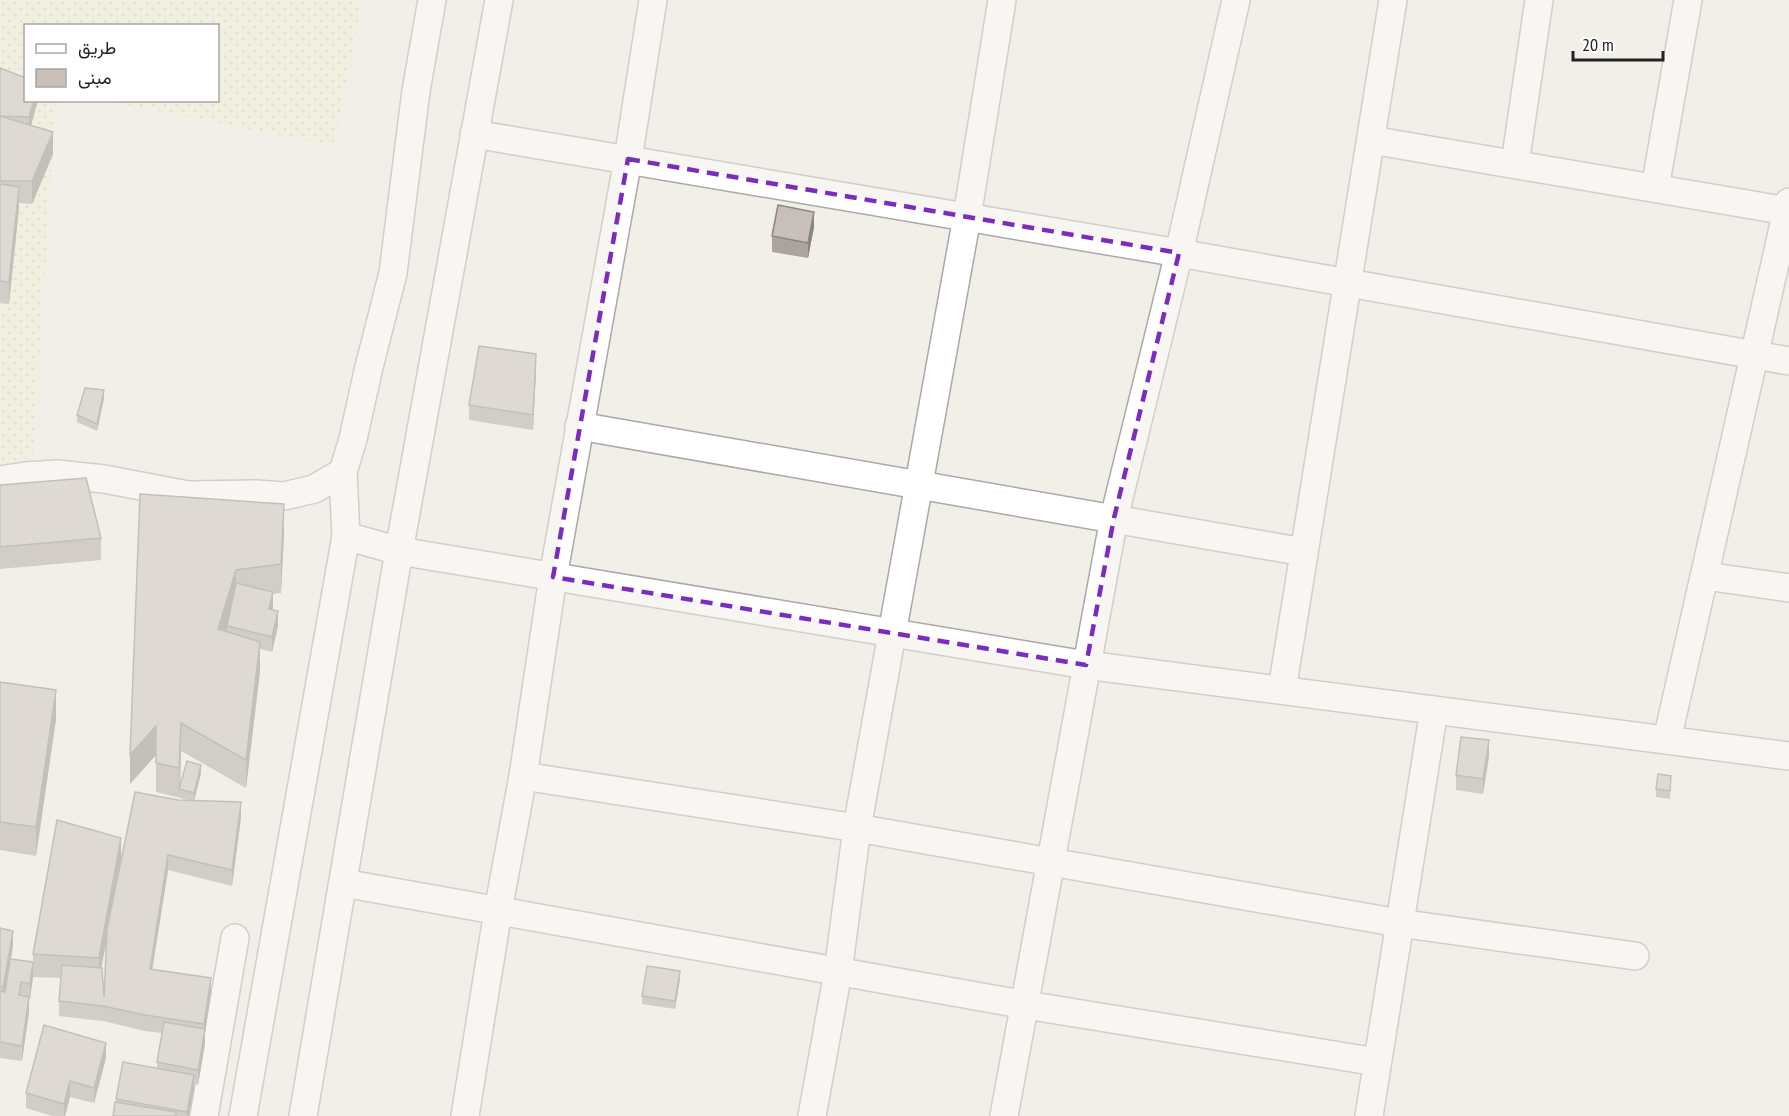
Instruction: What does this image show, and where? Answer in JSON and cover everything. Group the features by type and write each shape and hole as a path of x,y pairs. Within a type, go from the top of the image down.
{"street":[{"path":"243,1116 346,536 343,471 353,439 393,273 416,91 432,0"},
{"path":"303,1116 399,551 499,0"},
{"path":"465,1116 498,911 523,776 553,577 628,159 652,0"},
{"path":"812,1116 838,972 857,828 967,217 1002,0"},
{"path":"1004,1116 1114,518 1179,253 1236,0"},
{"path":"1282,690 1393,0"},
{"path":"1515,164 1539,0"},
{"path":"1655,188 1688,0"},
{"path":"474,134 1179,253 1789,360"},
{"path":"1371,140 1655,188 1788,206 1667,740"},
{"path":"579,426 1304,552"},
{"path":"0,480 57,474 104,479 188,495 284,496 314,489 343,471"},
{"path":"346,536 399,551 1086,665 1789,756"},
{"path":"1705,576 1789,588"},
{"path":"1369,1116 1434,710"},
{"path":"523,776 857,828 1400,923 1635,956"},
{"path":"342,883 1026,1005 1377,1062"},
{"path":"204,1116 235,938"}],"highlighted area":[{"path":"628,159 1179,253 1114,518 1086,665 553,577"}],"green space":[{"path":"0,0 363,0 334,146 114,102 219,102 219,24 24,24 24,102 56,102 33,455 0,477"}],"building":[{"path":"0,68 24,77 24,102 33,102 29,117 0,116"},
{"path":"0,116 53,132 32,181 0,181"},
{"path":"0,184 19,187 9,282 0,281"},
{"path":"778,205 814,212 808,243 772,236"},
{"path":"479,346 536,354 533,415 469,405"},
{"path":"85,388 104,390 97,424 77,415"},
{"path":"86,478 101,538 0,547 0,485"},
{"path":"140,494 284,504 281,564 236,570 218,629 260,642 246,760 181,723 179,768 156,763 156,726 130,755"},
{"path":"236,583 273,592 269,609 278,611 272,637 227,626"},
{"path":"0,682 56,690 36,827 0,822"},
{"path":"1461,737 1489,740 1483,779 1456,775"},
{"path":"187,761 201,765 194,793 179,789"},
{"path":"1658,774 1671,776 1670,791 1656,789"},
{"path":"135,792 178,800 241,802 232,870 168,855 150,969 211,978 204,1024 103,1006 59,1001 62,965 102,968 104,998 107,929"},
{"path":"57,820 121,838 99,958 33,954"},
{"path":"0,928 13,931 3,988 0,987"},
{"path":"10,959 33,962 30,984 21,982 19,995 29,997 22,1046 0,1042 0,991 5,992"},
{"path":"647,966 680,971 675,1001 642,996"},
{"path":"164,1022 205,1029 198,1070 157,1062"},
{"path":"44,1025 106,1043 94,1088 70,1081 64,1104 26,1093"},
{"path":"123,1062 194,1075 187,1112 116,1099"},
{"path":"115,1102 176,1112 176,1116 113,1116"}]}
